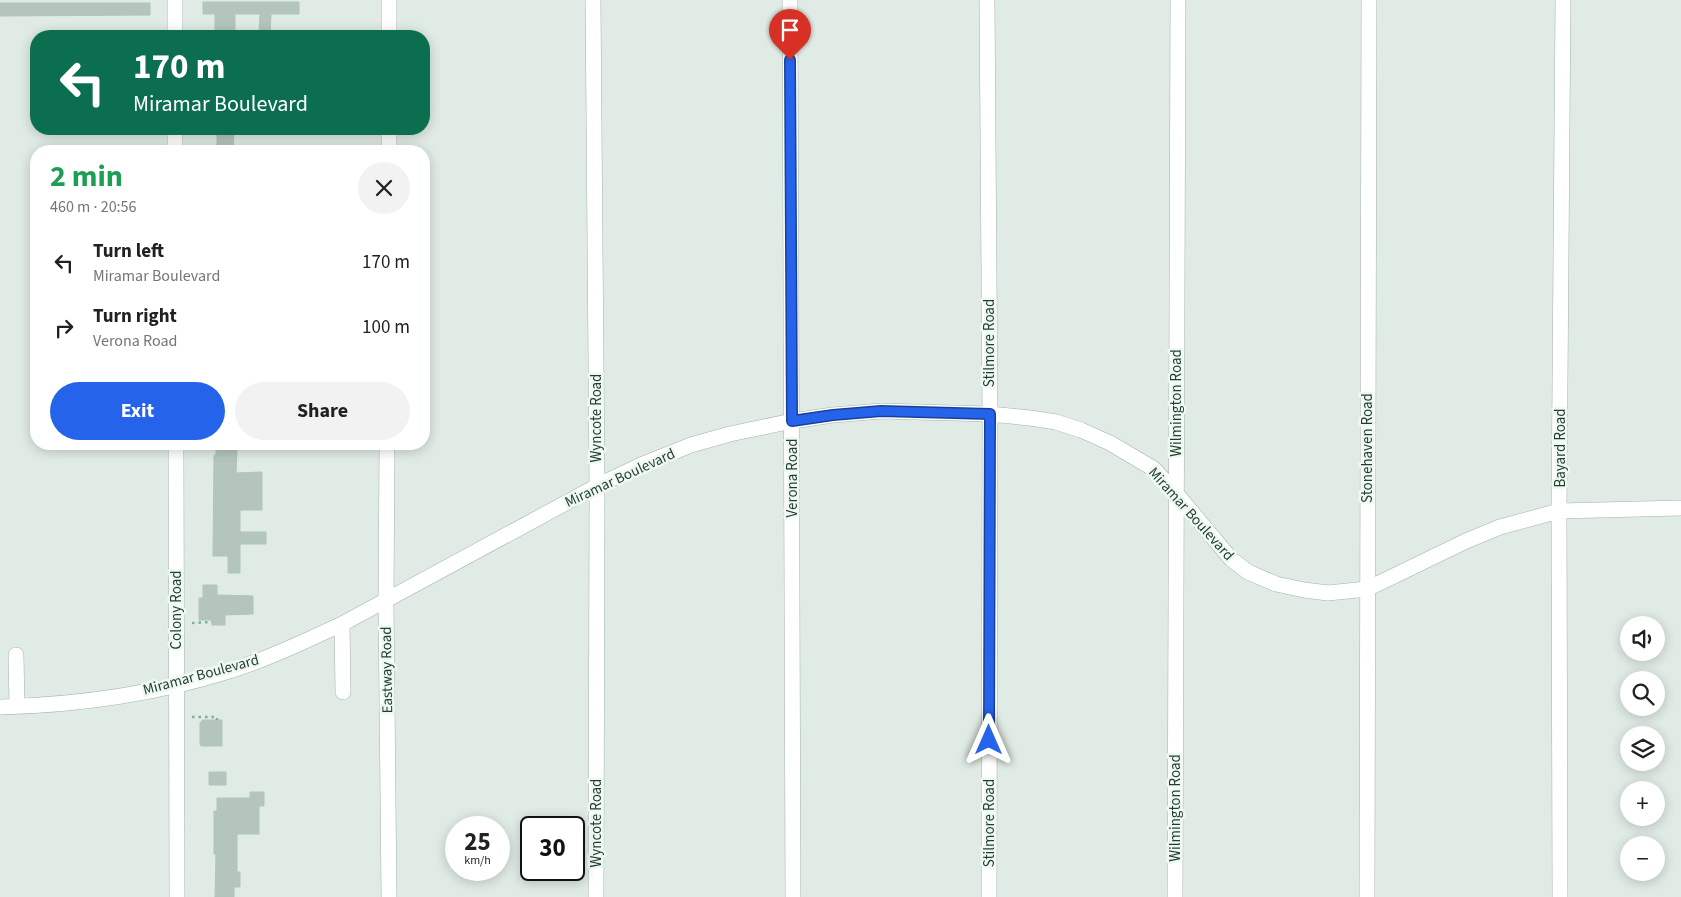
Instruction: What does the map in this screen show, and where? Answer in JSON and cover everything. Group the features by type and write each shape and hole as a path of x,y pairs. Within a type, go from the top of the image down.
{"street":[{"path":"175,0 175,30"},
{"path":"389,0 389,30"},
{"name":"Wyncote Road","path":"593,0 597,486 596,897"},
{"name":"Verona Road","path":"790,0 793,897"},
{"name":"Stilmore Road","path":"986,0 990,414 989,897"},
{"name":"Wilmington Road","path":"1175,897 1178,0"},
{"name":"Stonehaven Road","path":"1367,897 1369,0"},
{"name":"Bayard Road","path":"1560,897 1559,511 1563,0"},
{"name":"Miramar Boulevard","path":"0,706 72,703 112,698 176,685 229,671 262,659 342,624 597,486 641,465 691,445 730,434 792,421 833,415 881,411 990,414 1056,422 1081,430 1110,443 1154,469 1231,559 1248,572 1276,584 1328,593 1367,589 1466,541 1500,527 1559,511 1681,508"},
{"name":"Colony Road","path":"176,450 177,897"},
{"name":"Eastway Road","path":"387,450 386,601 389,897"},
{"path":"342,624 343,692"},
{"path":"16,655 17,706"}],"path":[{"path":"192,623 212,622"},
{"path":"192,717 217,717 217,720"}],"building":[{"path":"203,2 299,2 299,14 271,14 270,30 259,30 260,14 235,14 235,30 215,30 215,14 203,14"},
{"path":"0,3 150,3 150,15 0,16"},
{"path":"217,135 234,135 233,145 217,145"},
{"path":"216,450 237,450 236,473 262,472 262,510 240,510 240,532 266,532 266,544 240,544 240,573 228,573 228,556 213,556 214,455 216,455"},
{"path":"203,585 217,585 217,595 253,596 253,614 225,615 225,625 212,625 212,620 199,620 199,598 203,598"},
{"path":"202,720 222,720 222,746 201,746 200,722"},
{"path":"209,772 226,772 226,785 209,785"},
{"path":"250,792 264,792 264,806 259,806 259,834 237,834 237,872 240,872 240,887 234,887 234,897 215,897 214,811 217,811 217,798 250,798"}],"route":[{"path":"790,60 792,421 881,411 990,414 989,740"}]}
